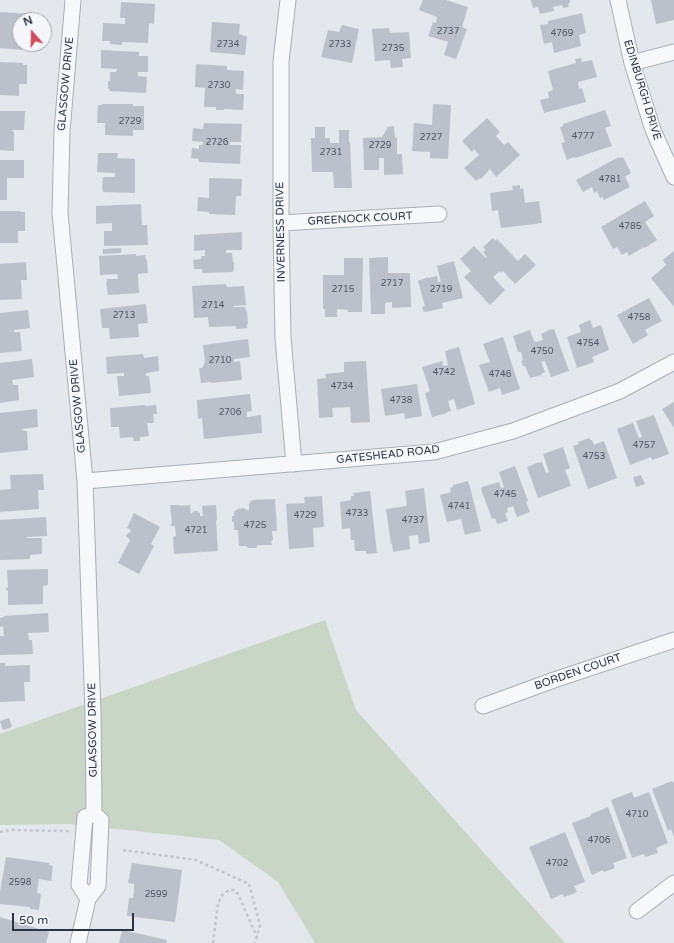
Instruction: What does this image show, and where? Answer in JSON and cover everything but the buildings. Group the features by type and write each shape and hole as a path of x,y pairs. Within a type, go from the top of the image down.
{"street":[{"name":"GLASGOW DRIVE","path":"73,0 62,131 60,214 85,481 93,712 94,814 101,820 98,886 88,899 78,943"},
{"name":"INVERNESS DRIVE","path":"288,0 281,61 280,223 283,338 294,464"},
{"name":"EDINBURGH DRIVE","path":"618,0 632,63 653,130 674,177"},
{"path":"632,63 674,52"},
{"name":"GREENOCK COURT","path":"280,223 439,214"},
{"name":"GATESHEAD ROAD","path":"85,481 434,452 514,431 620,391 674,362"},
{"name":"BORDEN COURT","path":"483,706 554,680 674,640"},
{"path":"88,899 79,885 85,817 94,814"},
{"path":"637,911 674,883"}],"path":[{"path":"0,832 10,830 83,832"},
{"path":"123,850 196,860 249,884 260,925 255,943"},
{"path":"213,943 218,903 222,894 229,890 234,890 238,894 257,937"}],"green space":[{"path":"325,620 356,710 565,943 315,943 278,882 219,840 70,824 0,825 0,734"}]}
